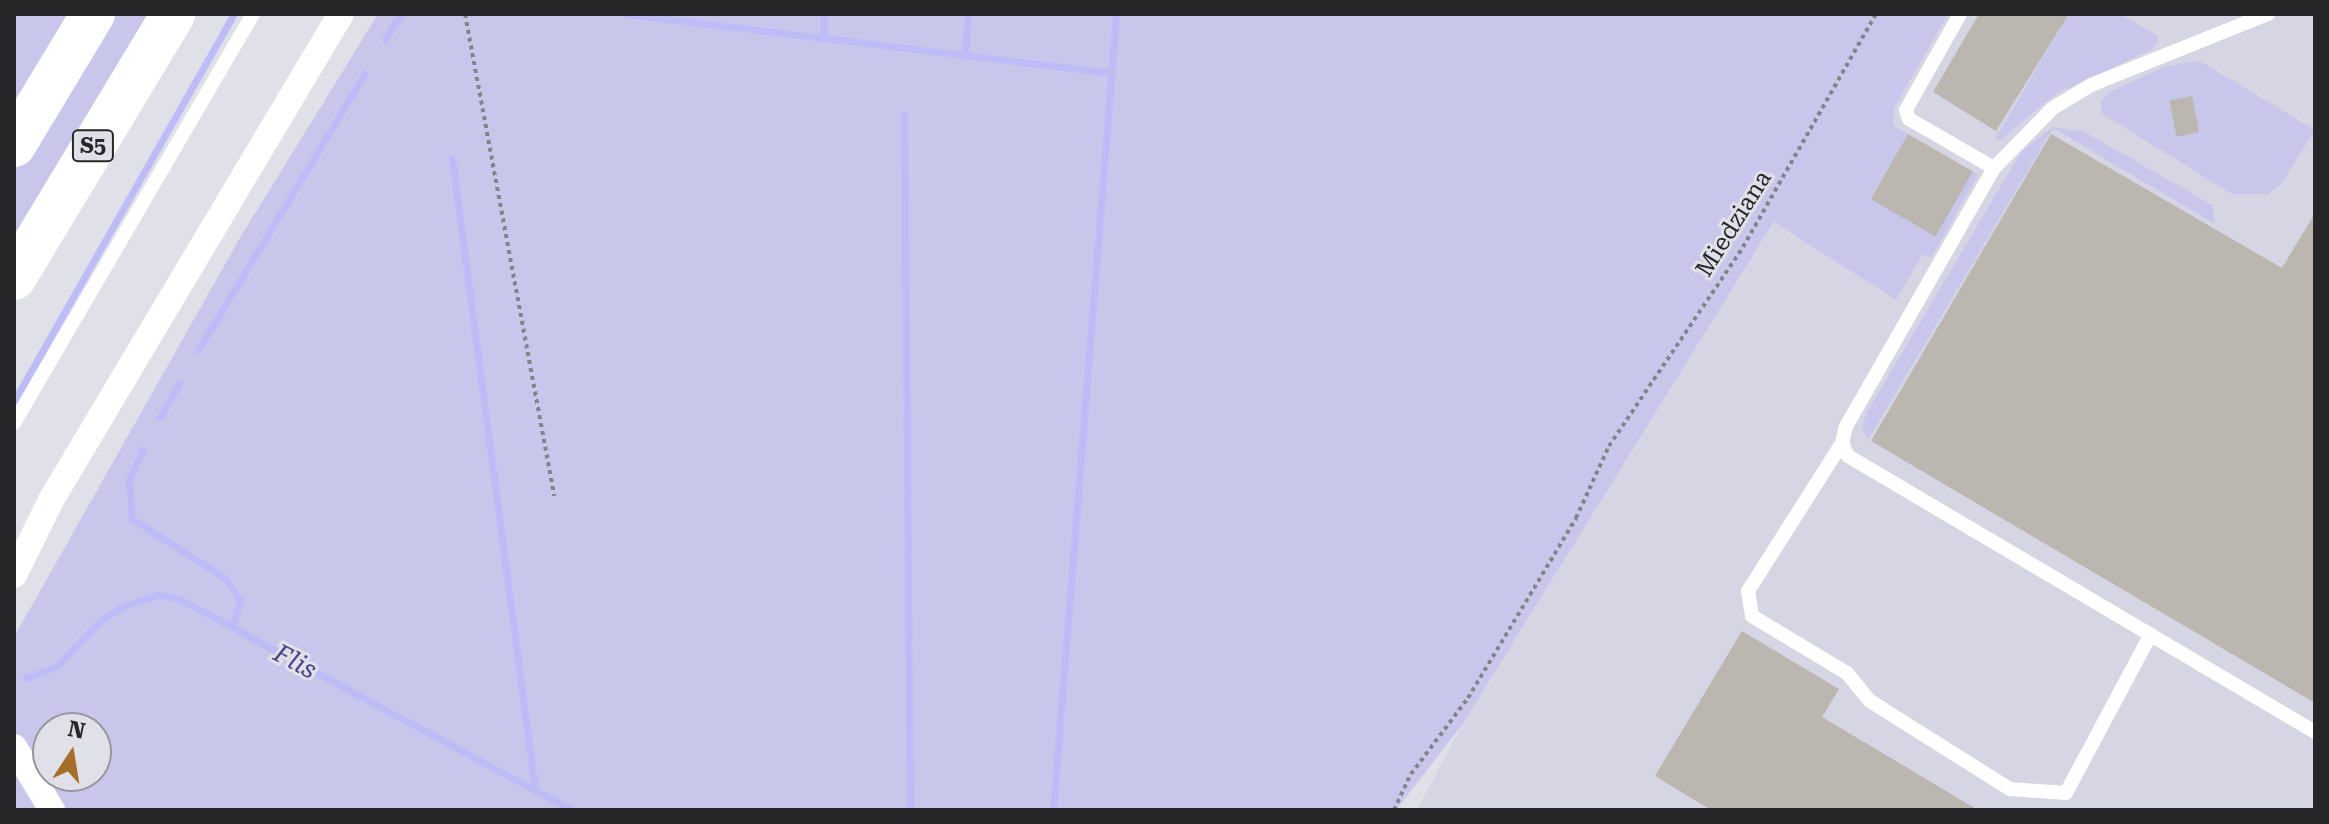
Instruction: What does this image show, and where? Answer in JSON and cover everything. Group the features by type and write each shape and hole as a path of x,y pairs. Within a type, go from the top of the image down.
{"highway":[{"path":"14,145 93,14"},
{"name":"S5","path":"14,278 173,14"}],"street":[{"path":"14,575 51,500 341,14"},
{"path":"14,747 52,810"}],"lane":[{"path":"14,423 253,14"},
{"path":"1960,14 1906,110 1909,119 1994,168"},
{"path":"2151,634 2066,793 2010,789 1870,701 1847,673 1752,616 1748,591 1842,443 1846,426 1994,168 2053,108 2091,85 2268,14"},
{"path":"1842,443 1848,456 2315,732"}],"path":[{"path":"465,14 554,496"},
{"name":"Miedziana","path":"1394,810 1411,774 1468,698 1576,518 1609,446 1743,247 1876,14"}],"shaded area":[{"path":"14,14 79,14 14,118"},
{"path":"111,14 157,14 14,251 14,173"},
{"path":"378,14 1948,14 1894,108 1893,125 1908,134 1870,198 1973,172 1978,175 1931,258 1923,254 1896,300 1774,222 1462,725 1396,810 14,810 14,637 241,236"},
{"path":"1904,14 2315,14 2315,810 1417,810 1462,725"},
{"path":"2069,14 2120,14 2158,36 2158,41 2151,50 2057,93 2000,140 1996,137"},
{"path":"2200,61 2315,130 2281,184 2268,194 2232,194 2101,113 2101,101 2109,92 2167,66"},
{"path":"2053,127 2085,132 2212,205 2215,224 2053,128 1868,440 1862,427 1867,412 2021,152"}],"building":[{"path":"1979,14 2069,14 1996,131 1933,92"},
{"path":"2192,96 2199,132 2176,137 2169,100"},
{"path":"1908,134 1973,172 1935,236 1870,199"},
{"path":"2051,134 2282,268 2315,213 2315,703 1871,441"},
{"path":"1742,631 1839,689 1822,717 1978,810 1711,810 1655,776"}],"waterway":[{"path":"14,401 234,14"},
{"path":"385,39 401,14"},
{"path":"625,14 1112,73"},
{"path":"824,14 824,38"},
{"path":"965,55 968,14"},
{"path":"1053,810 1116,14"},
{"path":"198,350 365,73"},
{"path":"904,114 910,810"},
{"path":"452,158 535,790"},
{"path":"160,417 179,384"},
{"path":"143,449 129,479 132,519 225,578 240,600 233,625"},
{"name":"Flis","path":"26,678 57,666 101,620 125,605 158,595 178,598 571,810"}]}
